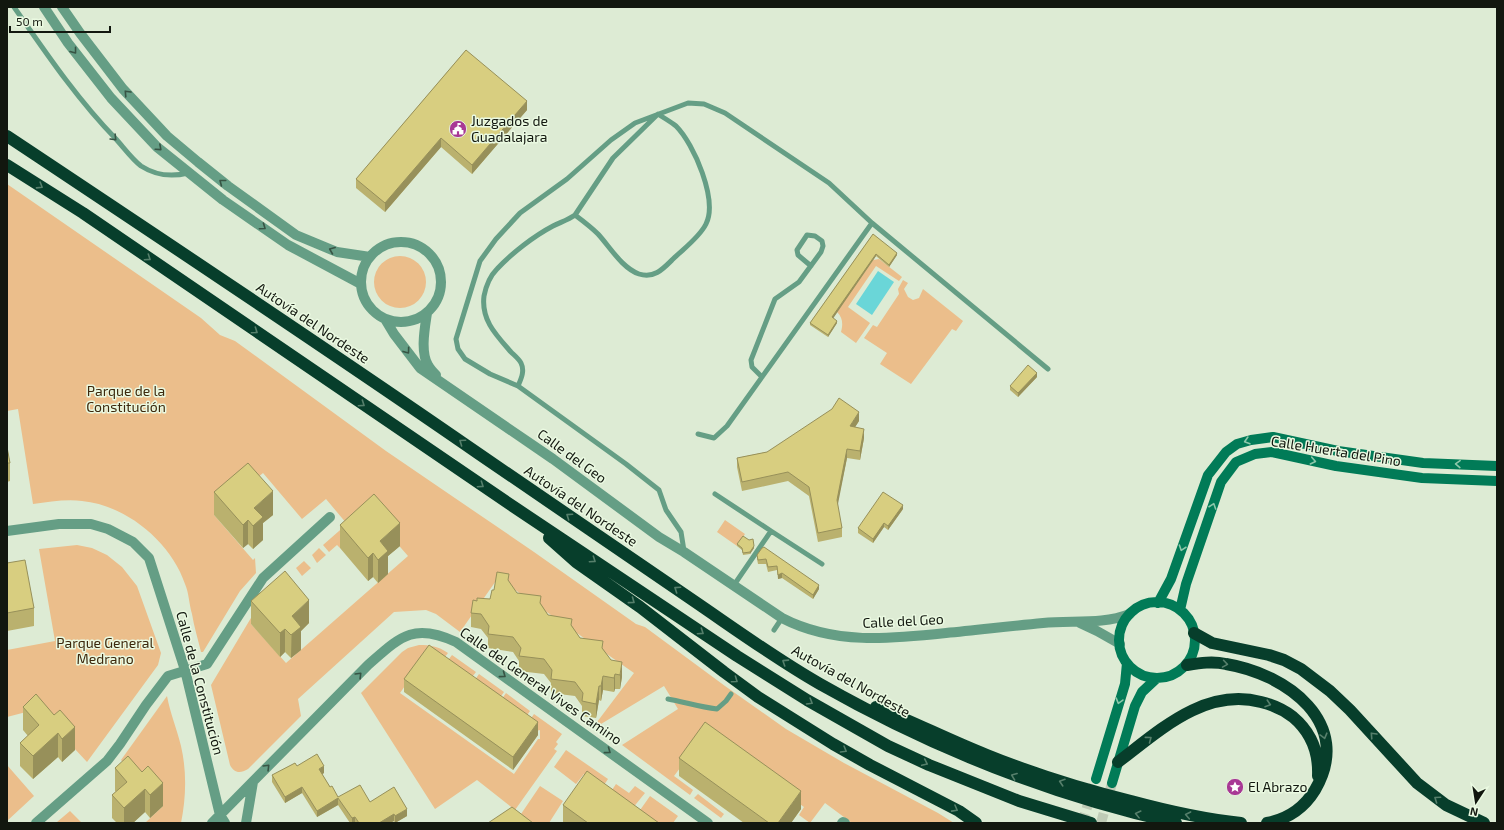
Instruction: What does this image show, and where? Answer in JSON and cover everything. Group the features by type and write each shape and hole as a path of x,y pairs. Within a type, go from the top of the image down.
{"highway":[{"name":"Autovía del Nordeste","path":"7,136 368,377 681,592 817,683 926,739 986,765 1070,795 1136,814 1176,823"},
{"path":"7,165 83,213 514,507 737,656 848,724 888,746 973,784 1019,801 1091,823"},
{"path":"514,507 576,562 640,607 758,697 833,744 959,811 976,823"},
{"path":"1194,633 1212,643 1269,655 1301,668 1326,687 1350,710 1417,783 1446,805 1484,823"},
{"path":"1187,665 1214,662 1240,667 1271,678 1285,685 1303,699 1313,711 1320,724 1326,744 1326,764 1317,786 1311,797 1294,813 1284,818 1267,823"},
{"path":"817,683 896,714 968,747 1031,772 1104,794 1177,813 1213,820 1241,823"},
{"path":"1118,762 1190,710 1213,702 1228,699 1255,700 1281,709 1304,727 1313,740 1316,752 1318,762 1317,786"}],"street":[{"path":"44,7 68,43 111,98 157,147 223,200 288,245 361,284"},
{"path":"62,7 123,89 167,136 198,162 228,186 296,235 337,252 370,256"},
{"path":"395,242 403,242 410,243 424,249 434,259 440,273 441,287 436,301 427,313 414,320 400,322 385,319 373,310 365,298 361,284 363,269 370,256 382,247 395,242"},
{"name":"Calle del Geo","path":"427,313 424,343 427,365 443,384"},
{"name":"Calle del Geo","path":"385,319 394,334 420,368 553,459 659,537 798,627 814,631 869,639 905,638 1044,623 1100,621 1116,619 1130,614"},
{"path":"1158,603 1171,579 1208,475 1226,452 1237,444 1251,440 1273,438 1338,451 1423,463 1497,466"},
{"name":"Calle Huerta del Pino","path":"1180,610 1186,584 1221,482 1236,462 1255,454 1272,452 1336,466 1422,478 1497,480"},
{"path":"36,823 107,761 146,704 168,676 207,664 264,578 330,517"},
{"name":"Calle de la Constitución","path":"7,531 59,524 91,524 108,529 132,542 149,558 185,670 222,819"},
{"path":"1158,603 1170,605 1180,610 1189,620 1194,633 1195,644 1187,665 1173,675 1157,678 1146,677 1136,672 1127,663 1122,654 1120,644 1122,628 1130,614 1138,608 1148,604 1158,603"},
{"name":"Calle del Geo","path":"1075,621 1097,630 1120,644"},
{"name":"Calle del General Vives Camino","path":"212,823 222,819 253,782 368,666 392,644 403,636 422,632 442,635 456,642 708,823"},
{"path":"1096,779 1125,684 1127,663"},
{"path":"1112,783 1135,706 1142,692 1157,678"},
{"path":"246,823 253,782"}],"lane":[{"path":"14,7 48,57 92,115 141,165 154,172 166,175 179,175 188,172"},
{"path":"684,552 681,532 666,510 659,490 626,464 518,386 490,374 466,359 458,349 456,339 480,261 496,240 520,213 567,179 611,140 635,123 688,102 704,104 725,113 829,183 872,223 1048,369"},
{"path":"518,386 523,373 521,363 497,336 486,320 483,307 485,292 490,279 497,269 521,248 553,226 568,220 575,215 612,158 658,114"},
{"path":"575,215 597,232 627,267 639,274 651,276 659,272 695,238 706,224 709,208 707,190 700,164 685,138 675,126 658,114"},
{"path":"698,434 714,438 727,426 872,223"},
{"path":"762,376 752,367 750,360 775,299 799,282 811,266 821,252 823,246 822,241 815,236 807,235 797,250 798,255 811,266"},
{"path":"715,494 822,564"},
{"path":"734,585 771,531"},
{"path":"774,630 782,618"},
{"path":"668,698 700,707 717,708 726,701 731,694"}],"green space":[{"name":"Parque de la Constitución","path":"7,184 201,318 220,335 235,341 386,451 636,624 645,627 786,729 844,763 954,823 852,823 825,803 810,823 799,815 804,807 704,736 674,776 693,790 690,795 622,745 678,709 664,686 596,727 594,726 634,673 498,578 460,632 436,614 426,610 394,612 298,699 301,716 248,769 242,772 235,771 230,765 211,685 261,601 251,624 286,663 408,556 374,517 340,548 337,545 329,552 323,545 347,524 326,499 302,519 263,473 214,515 253,560 255,558 256,573 240,591 203,652 201,652 185,584 169,554 158,540 145,528 115,510 98,504 70,500 33,504 18,409 7,411"},
{"path":"395,256 405,256 419,263 426,277 426,287 419,301 405,308 395,308 385,304 378,297 374,287 374,277 378,267 385,260"},
{"path":"879,259 902,277 899,281 876,266 848,307 870,323 856,343 841,332 842,321 837,312 873,260"},
{"path":"903,280 908,283 904,289 908,297 913,300 919,298 923,289 963,321 956,331 952,329 911,384 880,364 887,353 864,338 873,325 877,327 899,294 898,289"},
{"path":"725,520 745,534 737,546 717,532"},
{"name":"Parque General Medrano","path":"77,545 92,548 107,555 122,567 137,586 161,653 158,665 87,762 60,733 30,711 7,717 7,650 55,641 39,549"},
{"path":"319,548 326,555 317,563 312,555"},
{"path":"304,561 311,568 302,576 296,568"},
{"path":"419,645 434,646 448,653 441,662 424,659 400,693 514,774 538,739 540,739 540,730 536,731 527,724 534,714 562,734 556,742 558,744 554,749 557,751 515,810 477,780 435,809 361,693 402,652 408,648"},
{"path":"452,655 476,672 469,681 445,664"},
{"path":"479,674 504,692 497,702 472,684"},
{"path":"506,693 530,711 523,721 499,703"},
{"name":"Parque General Medrano","path":"167,696 183,756 185,795 183,814 181,823 145,823 163,806 121,760"},
{"path":"566,750 608,779 602,788 584,774 576,784 554,767"},
{"path":"7,765 34,796 7,821"},
{"path":"616,784 629,793 635,786 645,793 632,809 610,793"},
{"path":"540,786 563,801 549,823 532,823 521,814"},
{"path":"698,794 724,814 721,818 694,798"},
{"path":"650,796 678,816 673,823 652,823 638,813"},
{"path":"70,811 82,823 57,823 57,822"}],"water":[{"path":"878,271 894,282 872,315 856,304"}],"building":[{"name":"Juzgados de Guadalajara","path":"466,50 527,101 472,165 441,138 385,203 356,179"},
{"path":"873,234 897,253 889,265 876,254 832,317 837,321 828,335 810,323"},
{"path":"1028,365 1037,373 1018,393 1010,386"},
{"path":"839,398 859,412 850,426 864,429 860,451 847,449 837,500 842,528 818,533 809,487 788,472 742,482 737,458 767,452 832,409"},
{"path":"7,447 10,463 7,463"},
{"path":"248,463 273,491 254,508 263,517 253,526 248,520 243,525 214,492"},
{"path":"883,492 903,505 888,526 884,523 873,539 858,528"},
{"path":"374,494 400,523 380,541 388,551 378,560 373,553 368,558 340,525"},
{"path":"743,536 749,540 753,539 754,546 750,552 743,553 742,548 737,544"},
{"path":"764,547 819,585 813,595 782,573 778,575 777,566 768,567 766,559 758,560 757,555"},
{"path":"25,560 34,608 7,613 7,563"},
{"path":"285,571 309,600 292,616 301,627 291,635 285,629 280,633 251,601"},
{"path":"497,572 509,574 508,580 517,593 541,596 540,603 548,615 572,619 571,625 580,638 603,641 602,648 611,660 622,662 620,675 615,674 614,678 603,676 601,686 599,686 596,704 582,701 583,693 575,682 551,679 552,670 544,659 519,656 521,648 513,637 488,634 489,626 481,614 471,613 473,600 477,601 477,598 490,599 492,590 494,590"},
{"path":"429,645 538,722 513,757 404,679"},
{"path":"36,694 54,715 60,710 75,727 62,739 58,733 33,756 20,743 39,725 23,707"},
{"path":"705,722 801,791 778,823 769,823 679,758"},
{"path":"317,754 324,766 319,769 330,787 332,786 338,797 360,785 370,802 394,787 407,809 395,816 394,814 379,823 359,823 355,817 352,818 338,798 317,811 302,787 285,797 272,775 295,763 297,766"},
{"path":"128,756 142,772 148,766 163,783 150,795 145,789 124,808 112,795 127,782 115,768"},
{"path":"587,771 659,823 588,823 563,805"},
{"path":"512,807 533,823 488,823"}],"tunnel":[{"path":"1082,823 1096,779"},
{"path":"1101,823 1112,783"}],"place":[{"name":"Juzgados de Guadalajara","path":"458,129"},
{"name":"El Abrazo","path":"1235,787"}]}
